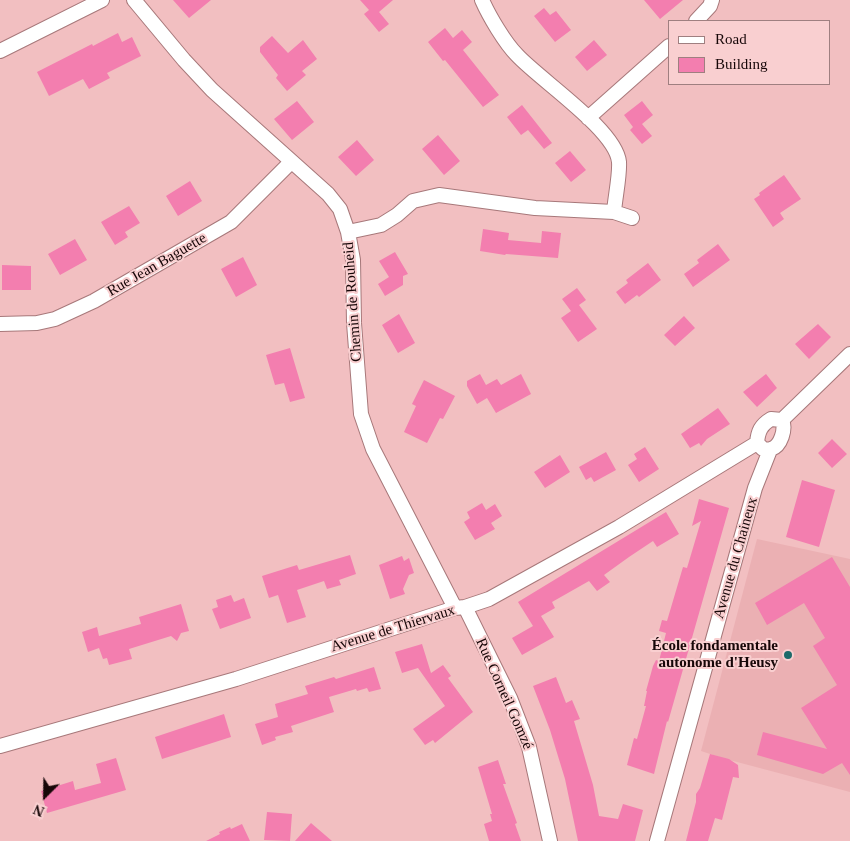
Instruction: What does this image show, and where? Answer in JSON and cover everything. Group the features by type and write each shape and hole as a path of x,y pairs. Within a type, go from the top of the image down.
{"street":[{"path":"0,51 102,0"},
{"name":"Chemin de Rouheid","path":"134,0 184,60 212,90 328,194 340,209 348,232 352,260 354,323 361,414 373,449 460,607"},
{"path":"482,0 515,54 588,118 614,146 619,162 614,212"},
{"path":"697,20 710,6 712,0"},
{"path":"588,118 668,47"},
{"name":"Rue Jean Baguette","path":"0,324 36,323 55,320 94,301 231,222 291,162"},
{"path":"348,232 381,225 397,215 413,201 439,195 535,208 614,212 632,218"},
{"path":"782,420 850,354"},
{"path":"771,418 782,420 784,425 777,445 770,450 763,449 757,443 758,433 763,424 771,418"},
{"name":"Avenue de Thiervaux","path":"0,746 236,679 489,599 619,527 757,443"},
{"name":"Avenue du Chaineux","path":"657,841 755,488 770,450"},
{"name":"Rue Corneil Gomzé","path":"460,607 510,698 530,747 550,841"}],"shaded area":[{"name":"École fondamentale autonome d'Heusy","path":"757,539 850,559 850,792 701,751"}],"building":[{"path":"173,0 211,0 189,18"},
{"path":"360,0 393,0 379,12 389,24 379,32 364,14 369,10"},
{"path":"644,0 683,0 660,19"},
{"path":"544,8 550,15 556,11 571,30 555,42 534,16"},
{"path":"445,28 453,38 462,30 472,42 463,50 499,95 483,107 428,42"},
{"path":"118,33 122,42 132,37 141,56 107,73 110,78 89,89 83,79 49,96 37,72"},
{"path":"272,36 288,53 303,40 317,59 302,71 306,75 287,91 276,78 278,75 260,52 260,47"},
{"path":"594,40 607,55 587,71 575,57"},
{"path":"297,101 314,122 292,140 274,119"},
{"path":"642,101 653,115 642,124 652,136 642,144 630,130 633,127 624,115"},
{"path":"522,105 552,143 544,149 528,130 521,135 507,117"},
{"path":"438,135 460,161 444,175 422,149"},
{"path":"357,140 374,160 356,176 338,157"},
{"path":"570,151 586,170 571,182 555,163"},
{"path":"784,175 801,199 780,213 784,219 773,227 754,199 760,195 759,193"},
{"path":"190,181 202,201 178,216 166,196"},
{"path":"129,206 140,223 125,232 128,237 115,245 101,222"},
{"path":"483,229 509,233 508,240 541,243 542,231 561,233 558,258 505,255 480,251"},
{"path":"75,239 87,260 60,275 48,254"},
{"path":"718,244 730,260 693,287 684,274 699,263 697,260"},
{"path":"395,252 408,274 403,276 403,285 385,296 378,284 389,277 379,261"},
{"path":"243,257 257,285 236,297 221,269"},
{"path":"648,263 661,280 639,297 637,295 625,304 616,292 628,283 626,280"},
{"path":"2,265 31,266 31,290 2,290"},
{"path":"577,288 586,300 579,305 597,329 578,342 561,318 571,311 562,299"},
{"path":"399,314 415,343 398,353 382,325"},
{"path":"684,316 695,328 675,346 664,335"},
{"path":"818,324 831,337 809,359 795,344"},
{"path":"290,348 305,398 290,402 284,383 275,385 266,355"},
{"path":"480,374 486,385 497,379 501,385 521,374 531,394 496,413 487,398 477,404 467,386 467,381"},
{"path":"766,374 777,388 757,407 743,392"},
{"path":"424,380 455,396 443,419 440,418 427,443 404,432 416,406 412,404"},
{"path":"718,408 730,424 707,439 701,446 699,443 690,448 681,434"},
{"path":"832,439 847,454 832,468 818,453"},
{"path":"645,447 659,469 639,482 628,465 637,459 634,454"},
{"path":"606,452 616,470 594,482 591,477 586,480 579,467"},
{"path":"560,455 570,472 545,488 534,472"},
{"path":"802,480 835,490 819,547 786,537"},
{"path":"699,499 729,508 667,721 654,774 627,765 634,738 637,739 646,706 644,706 646,691 653,666 656,660 659,661 666,633 659,631 662,620 667,621 683,567 687,568 701,521 692,526"},
{"path":"482,503 486,510 495,504 502,516 491,523 495,529 475,540 464,522 470,518 467,512"},
{"path":"666,512 679,534 657,547 653,541 629,557 604,575 610,582 597,591 589,581 552,602 555,608 541,616 554,637 522,655 512,638 533,626 518,602"},
{"path":"350,555 356,574 339,580 341,585 327,589 324,581 297,590 306,617 287,623 278,595 269,598 262,576 297,565 299,570"},
{"path":"402,556 404,561 409,558 414,573 409,575 403,589 405,594 390,599 379,565"},
{"path":"832,557 850,587 850,775 842,763 823,774 757,755 763,732 827,749 801,708 837,685 813,646 825,638 804,603 767,625 755,603"},
{"path":"231,595 234,602 244,598 251,618 220,629 212,609 218,607 216,600"},
{"path":"181,604 189,631 181,633 177,641 171,636 129,649 132,659 109,665 107,658 103,659 99,648 88,652 82,632 97,627 99,636 141,624 139,617"},
{"path":"422,644 431,673 443,665 451,676 448,678 473,712 435,743 433,740 425,745 413,729 445,706 418,668 402,673 395,652"},
{"path":"374,667 381,689 369,692 367,688 357,691 356,689 329,697 334,712 291,726 293,732 275,737 276,740 262,745 255,724 278,717 275,704 308,694 305,686"},
{"path":"556,677 566,703 572,700 580,719 574,721 593,785 599,816 618,819 623,804 643,810 635,841 578,841 565,779 550,730 533,686"},
{"path":"224,714 231,737 162,759 155,737"},
{"path":"710,754 729,759 738,765 739,778 733,777 722,820 715,818 708,841 686,841 696,802 696,794 700,788"},
{"path":"116,758 126,790 47,813 41,791 73,781 75,790 101,783 96,764"},
{"path":"498,760 506,784 503,784 517,823 515,824 521,841 489,841 484,824 492,821 490,814 492,814 478,767"},
{"path":"267,812 292,814 290,841 264,840"},
{"path":"311,823 332,841 295,841"},
{"path":"242,824 250,841 206,841 220,834 219,832"}],"place":[{"name":"École fondamentale autonome d'Heusy","path":"788,655"}]}
